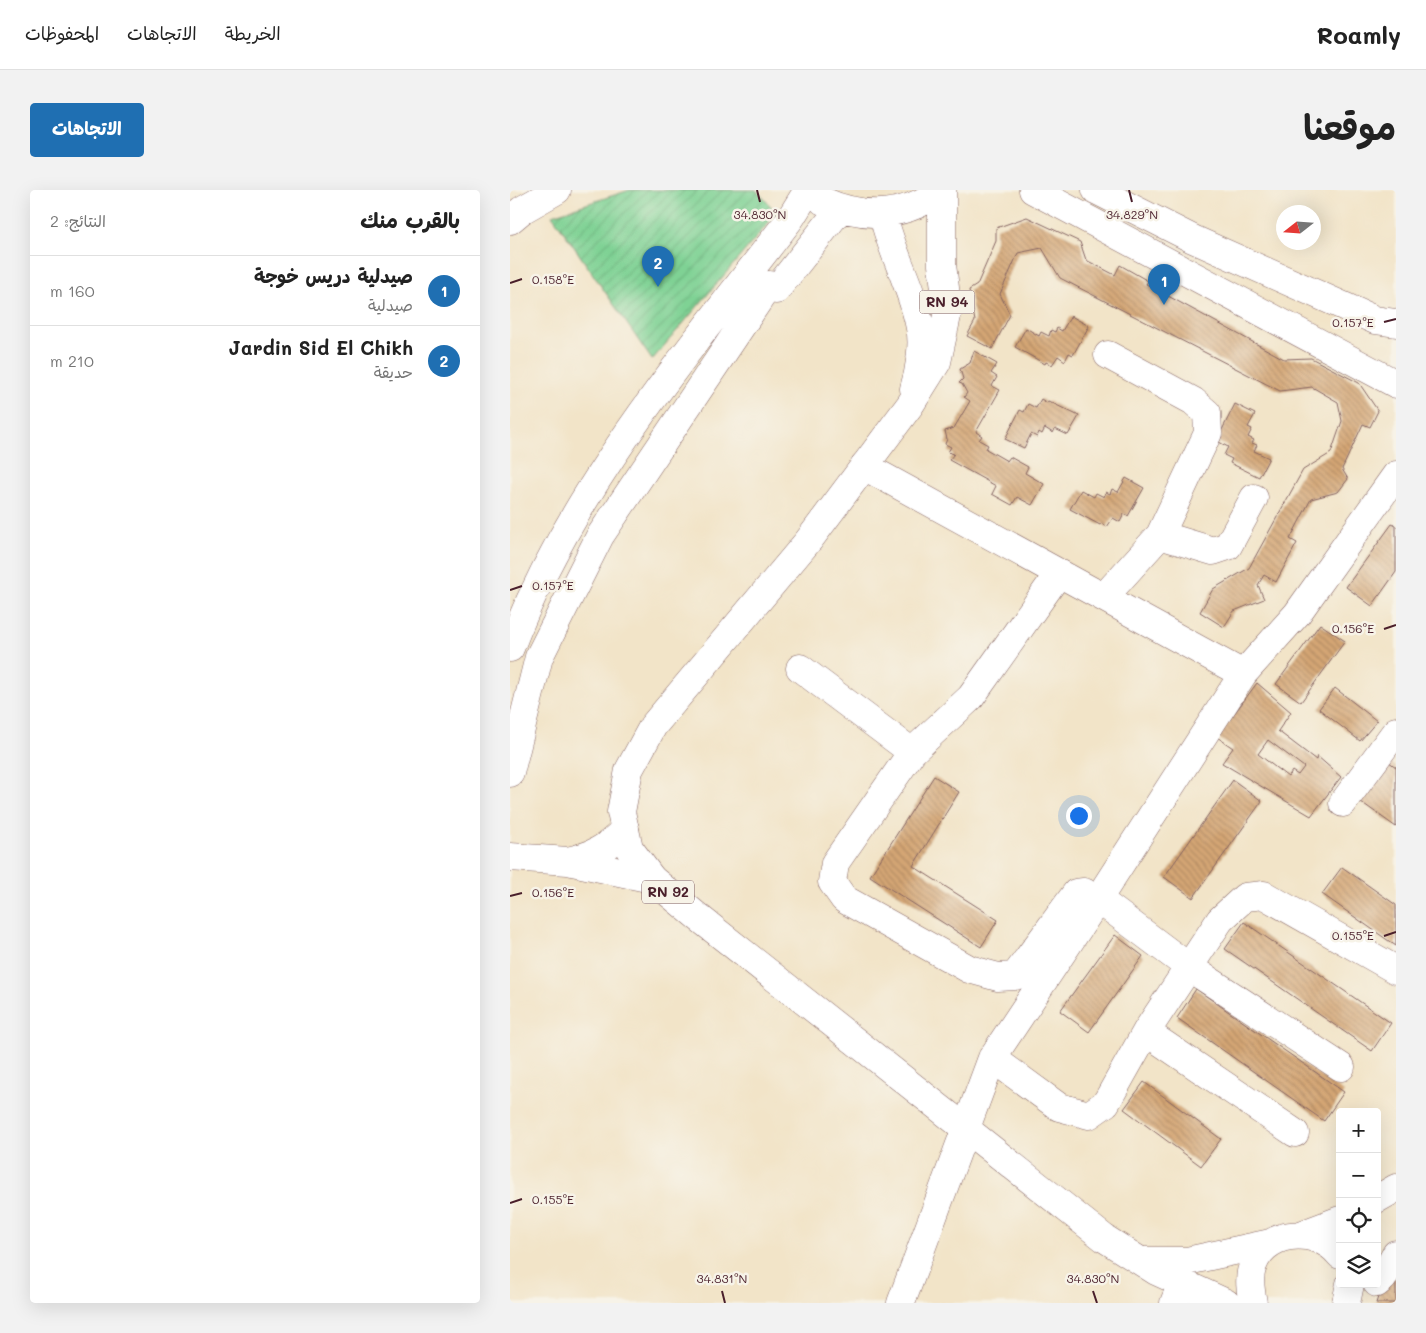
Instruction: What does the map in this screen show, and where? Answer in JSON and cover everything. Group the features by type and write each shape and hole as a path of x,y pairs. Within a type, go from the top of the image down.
{"main road":[{"path":"510,220 522,210 557,190"},
{"path":"510,648 527,603 564,535 623,438 790,219 808,190 840,209 883,215 914,207 942,190"},
{"name":"RN 94","path":"910,405 937,362 948,311 942,265 942,190"},
{"path":"1033,190 1394,385"},
{"path":"1096,190 1193,239 1374,320 1396,323"},
{"path":"510,773 539,657 600,536 769,285 776,290 840,209"},
{"name":"RN 94","path":"883,215 889,239 921,329 918,374 910,405"},
{"path":"1104,597 1160,535 1208,433 1207,414 1193,400 1108,355"},
{"name":"RN 92","path":"910,405 809,540 653,726 629,770 621,812 629,848 652,879 1104,1238 1141,1261"},
{"path":"864,466 1243,674"},
{"path":"901,1303 992,1058 1098,899 1243,674 1297,614 1396,475"},
{"path":"1160,535 1213,551 1228,546 1254,498"},
{"path":"1059,573 971,698 912,752 836,863 832,882 844,899 969,969 998,977 1015,976 1076,893 1084,892 1098,899 1190,968 1341,1068"},
{"path":"800,668 912,752"},
{"path":"1343,803 1396,731"},
{"path":"568,861 593,855 612,843 625,829"},
{"path":"510,857 568,861 652,879"},
{"path":"992,1058 1059,1107 1089,1115 1106,1103 1146,1032 1220,920 1245,897 1264,895 1396,970"},
{"path":"1146,1032 1295,1133"},
{"path":"1379,1198 1396,1188"},
{"path":"1141,1261 1187,1261 1271,1243 1286,1236 1303,1234 1336,1222"},
{"path":"1303,1234 1319,1238 1336,1250"},
{"path":"1253,1303 1250,1288 1251,1271 1259,1256 1271,1243"},
{"path":"1381,1279 1396,1254"},
{"path":"1141,1261 1178,1293 1226,1303"},
{"path":"1346,1303 1349,1288"},
{"path":"1355,1303 1372,1288"}],"green space":[{"path":"630,190 756,190 777,213 652,360 552,215"}],"building":[{"path":"1027,217 1080,242 1086,260 1115,275 1120,265 1148,281 1146,284 1284,359 1311,358 1359,383 1378,411 1370,427 1363,424 1342,469 1348,479 1338,492 1311,499 1290,539 1297,543 1276,582 1264,575 1258,585 1264,599 1234,611 1224,627 1200,612 1213,589 1249,568 1303,470 1331,453 1342,421 1338,402 1312,387 1280,391 1060,278 1042,248 1018,253 1000,294 1010,315 992,349 967,336 975,321 969,290 977,285 996,241 996,228"},
{"path":"1071,316 1089,326 1073,355 1069,353 1065,361 1058,356 1052,365 1046,362 1045,364 1015,347 1026,328 1039,336 1041,332 1049,336 1051,330 1055,332 1057,328 1062,331"},
{"path":"974,351 997,364 991,373 997,377 992,386 1000,390 976,432 982,436 979,440 988,445 986,449 1007,461 1010,457 1028,467 1025,473 1044,484 1032,505 1017,497 1012,505 992,494 996,486 949,460 954,454 948,452 951,447 945,444 947,439 945,431 954,428 970,401 964,397 967,393 962,384 959,383 963,379 960,369 970,363"},
{"path":"1041,399 1079,416 1068,435 1055,429 1053,433 1045,428 1042,434 1039,432 1037,437 1031,434 1024,448 1005,439 1020,410 1024,412 1028,404 1036,408"},
{"path":"1235,404 1255,414 1248,427 1252,429 1248,437 1254,440 1252,443 1257,445 1254,451 1269,458 1259,477 1230,463 1232,459 1224,455 1228,447 1219,442 1222,436 1220,434"},
{"path":"1126,478 1144,488 1128,516 1124,514 1120,522 1113,518 1107,527 1070,509 1081,490 1094,497 1096,493 1104,497 1106,492 1110,494 1112,489 1118,492"},
{"path":"1392,524 1396,526 1396,572 1372,606 1346,587"},
{"path":"1320,624 1345,641 1301,702 1276,684"},
{"path":"1257,683 1291,712 1278,731 1316,760 1317,756 1341,777 1311,816 1222,763 1233,748 1217,737","holes":["1268,740 1304,767 1298,775 1292,771 1288,777 1258,754"]},
{"path":"1335,688 1377,721 1360,741 1319,709"},
{"path":"1385,759 1396,767 1396,827 1357,799"},
{"path":"934,776 959,792 913,866 998,920 981,947 870,876"},
{"path":"1233,780 1262,801 1193,898 1164,877"},
{"path":"1342,867 1396,905 1396,946 1322,894"},
{"path":"1244,922 1391,1023 1372,1051 1225,949"},
{"path":"1115,935 1143,956 1089,1032 1060,1011"},
{"path":"1196,989 1344,1092 1324,1121 1177,1018"},
{"path":"1144,1082 1221,1139 1201,1166 1124,1109"},
{"path":"1396,1264 1396,1303 1376,1303 1381,1288"}],"place":[{"name":"Jardin Sid El Chikh","path":"658,287"},
{"name":"صيدلية دريس خوجة","path":"1164,305"}]}
